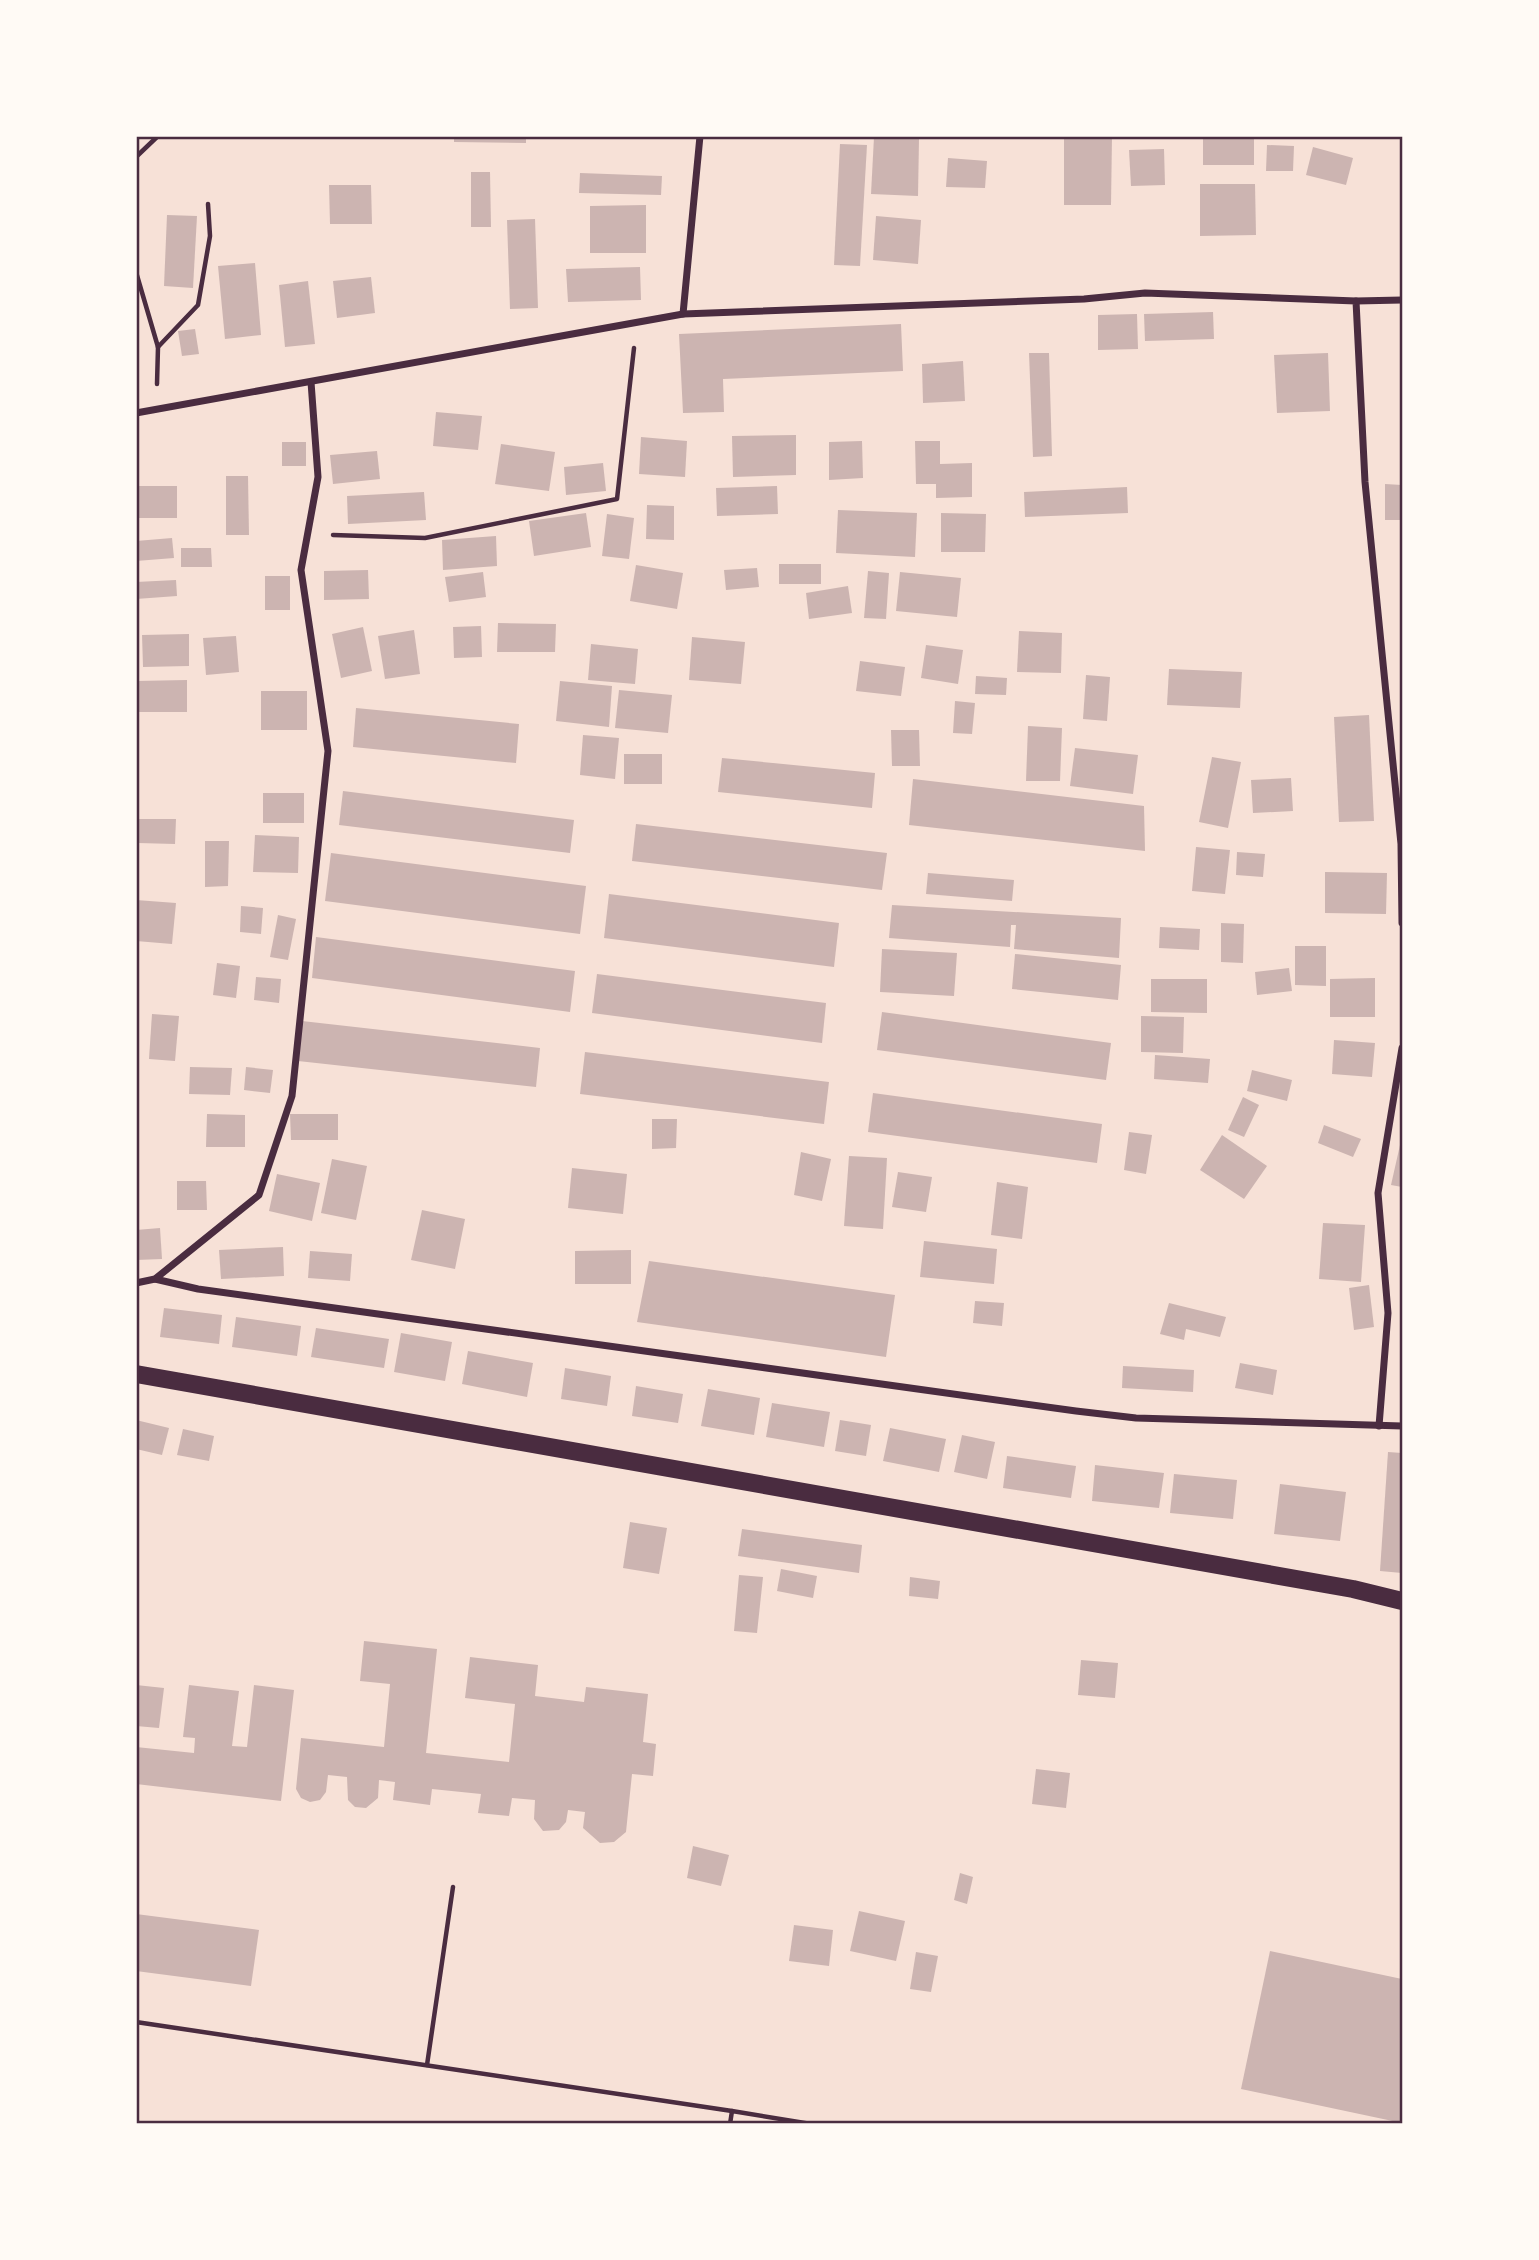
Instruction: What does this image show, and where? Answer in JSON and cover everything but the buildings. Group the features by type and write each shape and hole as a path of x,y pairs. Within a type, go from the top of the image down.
{"main road":[{"path":"136,1374 1339,1587 1402,1601"}],"street":[{"path":"683,314 700,136"},
{"path":"136,413 683,314 1084,299 1145,293 1356,301 1402,300"},
{"path":"1356,301 1365,482 1401,844 1402,923"},
{"path":"155,1279 260,1195 292,1096 328,751 301,570 317,477 311,382"},
{"path":"1379,1426 1388,1313 1378,1194 1402,1048"},
{"path":"136,1283 155,1279 198,1290 1136,1418 1402,1426"}],"path":[{"path":"136,157 158,136"},
{"path":"158,347 198,305 210,236 208,204"},
{"path":"136,272 158,347 156,409"},
{"path":"307,534 425,538 617,499 637,323"},
{"path":"427,2065 453,1887"},
{"path":"136,2022 811,2123"},
{"path":"730,2123 732,2111"}]}
